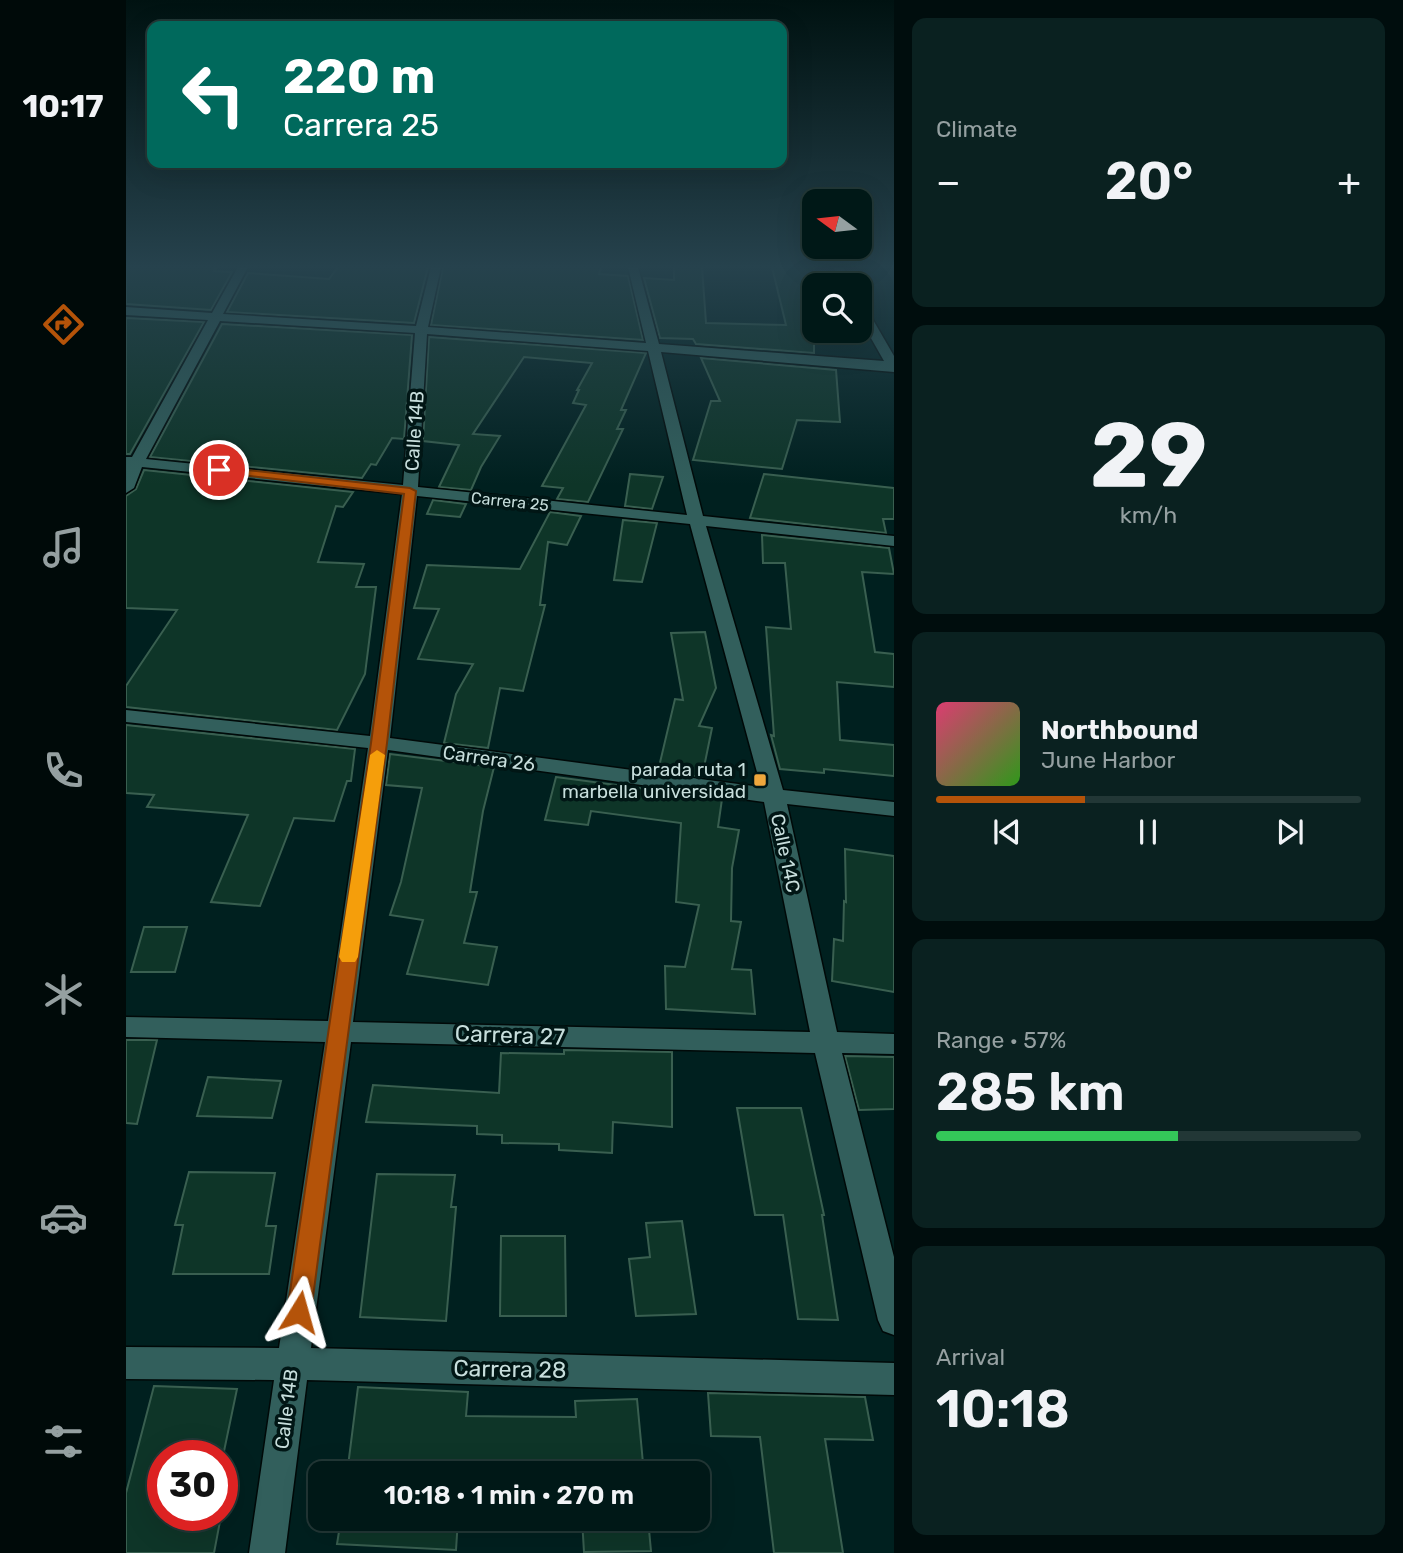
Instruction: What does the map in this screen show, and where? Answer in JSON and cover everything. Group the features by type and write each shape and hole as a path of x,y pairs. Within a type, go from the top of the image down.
{"street":[{"path":"126,488 131,461 204,339"},
{"name":"Calle 14B","path":"267,1553 379,743 410,491 420,339"},
{"path":"537,339 893,367"},
{"name":"Calle 14C","path":"651,339 696,519 774,796 826,1044 894,1320"},
{"path":"878,339 893,367"},
{"name":"Carrera 25","path":"131,461 894,541"},
{"name":"Carrera 26","path":"126,716 379,743 774,796 894,808"},
{"name":"Carrera 27","path":"126,1027 894,1044"},
{"name":"Carrera 28","path":"126,1363 292,1364 894,1378"}],"building":[{"path":"126,339 194,339 130,454 126,454"},
{"path":"214,339 412,339 404,439 392,438 376,465 371,464 362,478 150,457"},
{"path":"429,339 646,353 621,410 626,410 617,429 623,429 588,502 557,499 563,488 542,486 586,405 573,403 592,363 524,357 473,434 500,436 471,490 439,487 459,445 423,441"},
{"path":"693,339 802,339 802,343 814,343 814,353 696,344"},
{"path":"701,358 836,370 840,422 797,420 782,469 693,460 711,401 720,401"},
{"path":"144,470 353,492 343,507 336,506 318,562 364,564 356,587 376,587 365,674 337,730 126,707 126,686 177,610 126,608 126,496 136,489"},
{"path":"630,474 663,477 652,509 625,506"},
{"path":"764,474 894,488 894,519 883,519 886,533 750,518"},
{"path":"433,500 466,504 460,517 427,514"},
{"path":"550,512 581,516 567,545 548,542 540,605 545,605 523,691 500,688 488,748 444,743 456,694 473,664 418,659 439,609 414,608 427,565 520,569"},
{"path":"623,520 657,523 642,582 614,580"},
{"path":"762,535 889,548 894,574 862,572 875,652 894,654 894,687 837,682 840,740 894,745 894,776 824,769 824,773 780,769 771,735 774,736 766,627 791,629 785,563 763,563"},
{"path":"705,632 716,688 699,726 712,728 702,777 658,771 675,699 683,700 671,633"},
{"path":"126,725 355,749 351,781 347,781 334,821 294,818 260,906 211,902 248,815 147,807 154,795 126,793"},
{"path":"390,754 494,767 483,811 470,892 477,892 464,943 497,947 488,985 407,974 423,920 390,915 401,882 422,788 386,785"},
{"path":"556,777 722,799 718,827 739,830 732,868 731,921 741,922 732,969 751,970 755,1014 666,1009 665,966 685,967 699,905 676,902 681,823 591,811 588,825 545,820"},
{"path":"845,849 894,856 894,992 832,981 834,939 843,941 844,901 846,902"},
{"path":"144,927 187,927 175,972 131,972"},
{"path":"126,1040 157,1040 137,1124 126,1123"},
{"path":"564,1050 672,1052 672,1127 613,1122 612,1153 559,1150 559,1144 502,1143 502,1135 477,1134 477,1126 366,1122 373,1085 499,1093 501,1053 564,1054"},
{"path":"845,1056 894,1057 894,1109 859,1110"},
{"path":"208,1077 281,1081 272,1118 197,1116"},
{"path":"737,1108 801,1108 824,1215 838,1320 798,1319 783,1215 755,1215"},
{"path":"189,1172 275,1173 266,1226 276,1226 269,1274 173,1274 183,1225 175,1225"},
{"path":"377,1174 455,1175 451,1207 456,1207 446,1321 360,1317"},
{"path":"682,1221 696,1314 636,1316 629,1259 650,1257 646,1223"},
{"path":"501,1236 565,1236 566,1316 500,1316"},
{"path":"154,1386 237,1389 226,1440 147,1440 147,1531 218,1531 214,1553 126,1553 126,1493"},
{"path":"358,1387 468,1392 466,1416 576,1417 575,1401 637,1399 643,1461 349,1461"},
{"path":"708,1393 865,1397 873,1440 825,1439 843,1553 774,1553 760,1437 711,1436"},
{"path":"339,1531 457,1531 456,1550 337,1544"},
{"path":"583,1531 649,1531 651,1551 584,1552"}],"slow traffic":[{"path":"349,957 377,755"}],"place":[{"name":"parada ruta 1 marbella universidad","path":"760,780"}],"route":[{"path":"219,470 410,491 379,743 299,1312"}]}
